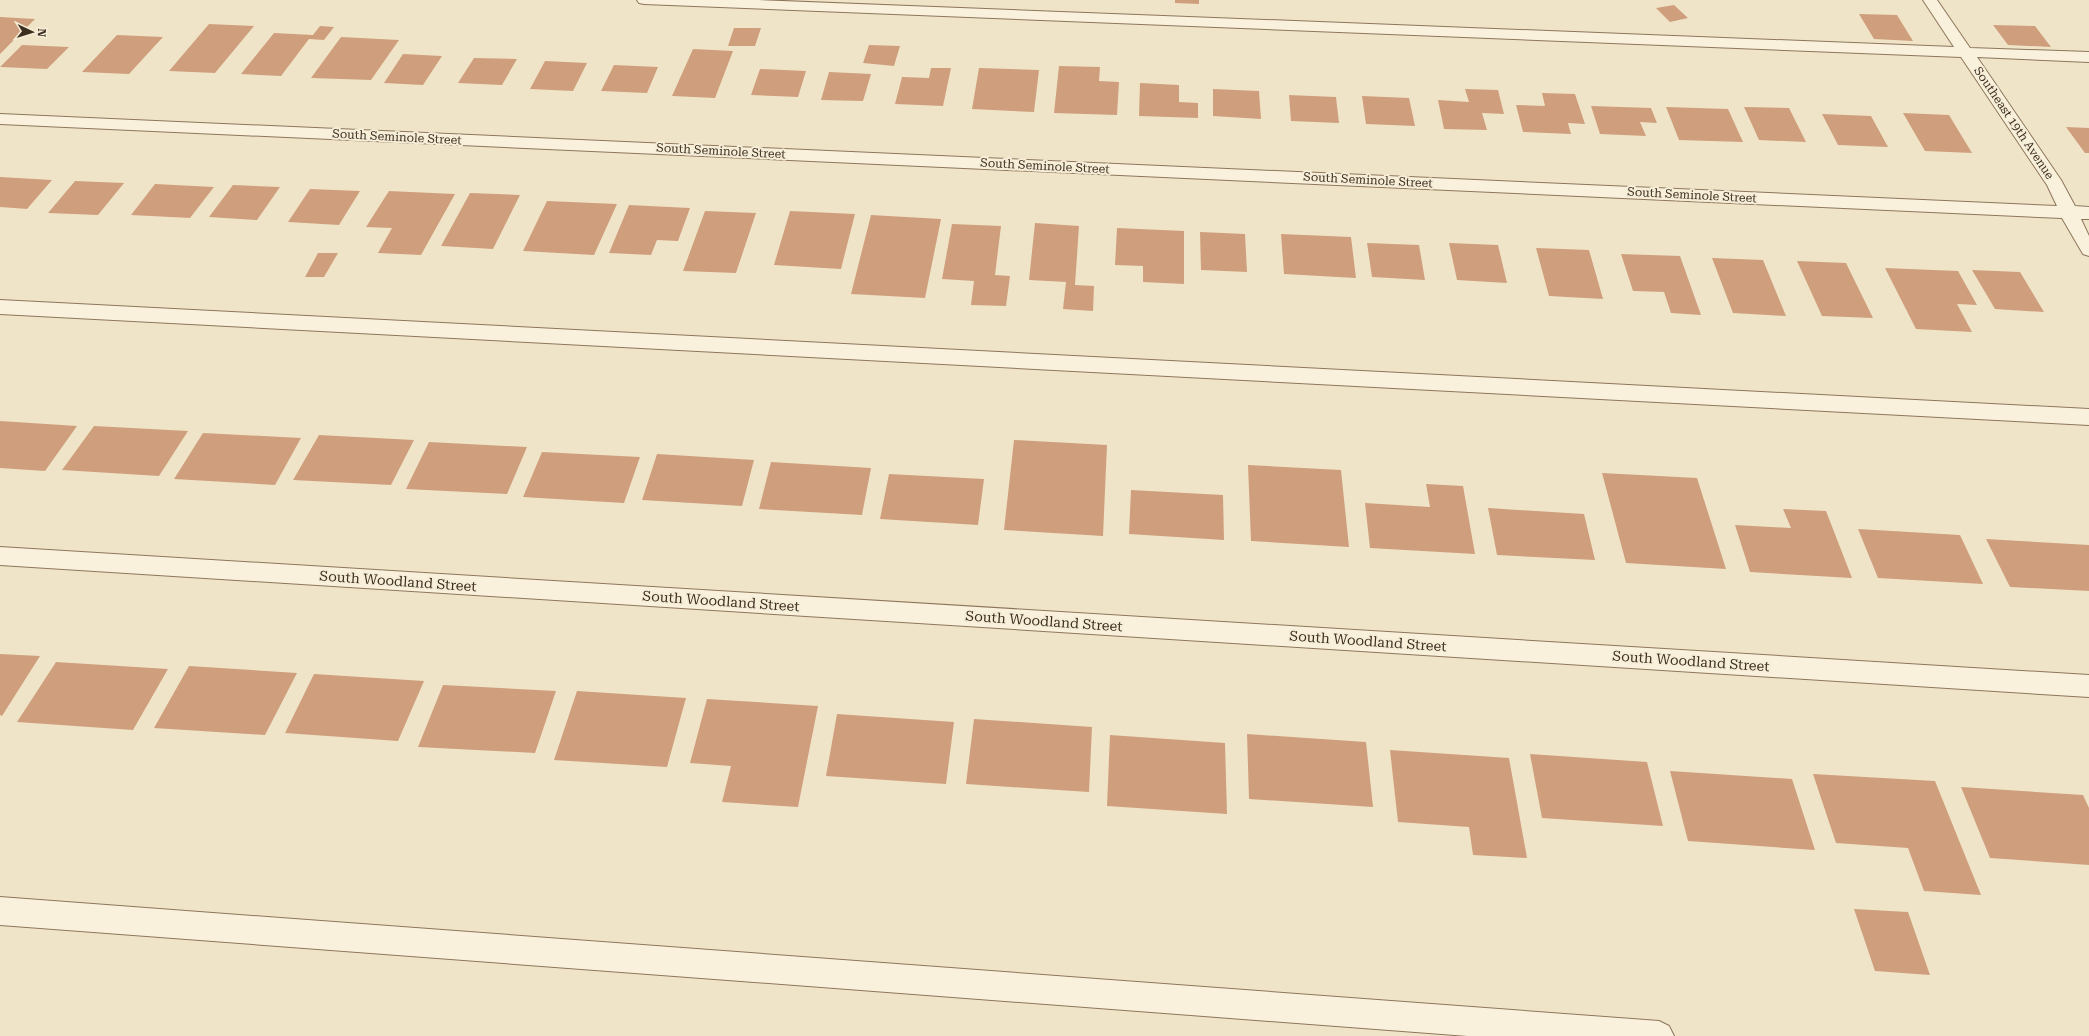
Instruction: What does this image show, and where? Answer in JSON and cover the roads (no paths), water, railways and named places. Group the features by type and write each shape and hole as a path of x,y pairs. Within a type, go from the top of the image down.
{"street":[{"path":"644,0 2089,57"},
{"name":"Southeast 19th Avenue","path":"1930,0 2055,184 2068,212 2089,250"},
{"name":"South Seminole Street","path":"0,119 2089,213"},
{"path":"0,307 2089,417"},
{"name":"South Woodland Street","path":"0,556 2089,686"},
{"path":"0,911 1660,1036"}]}
